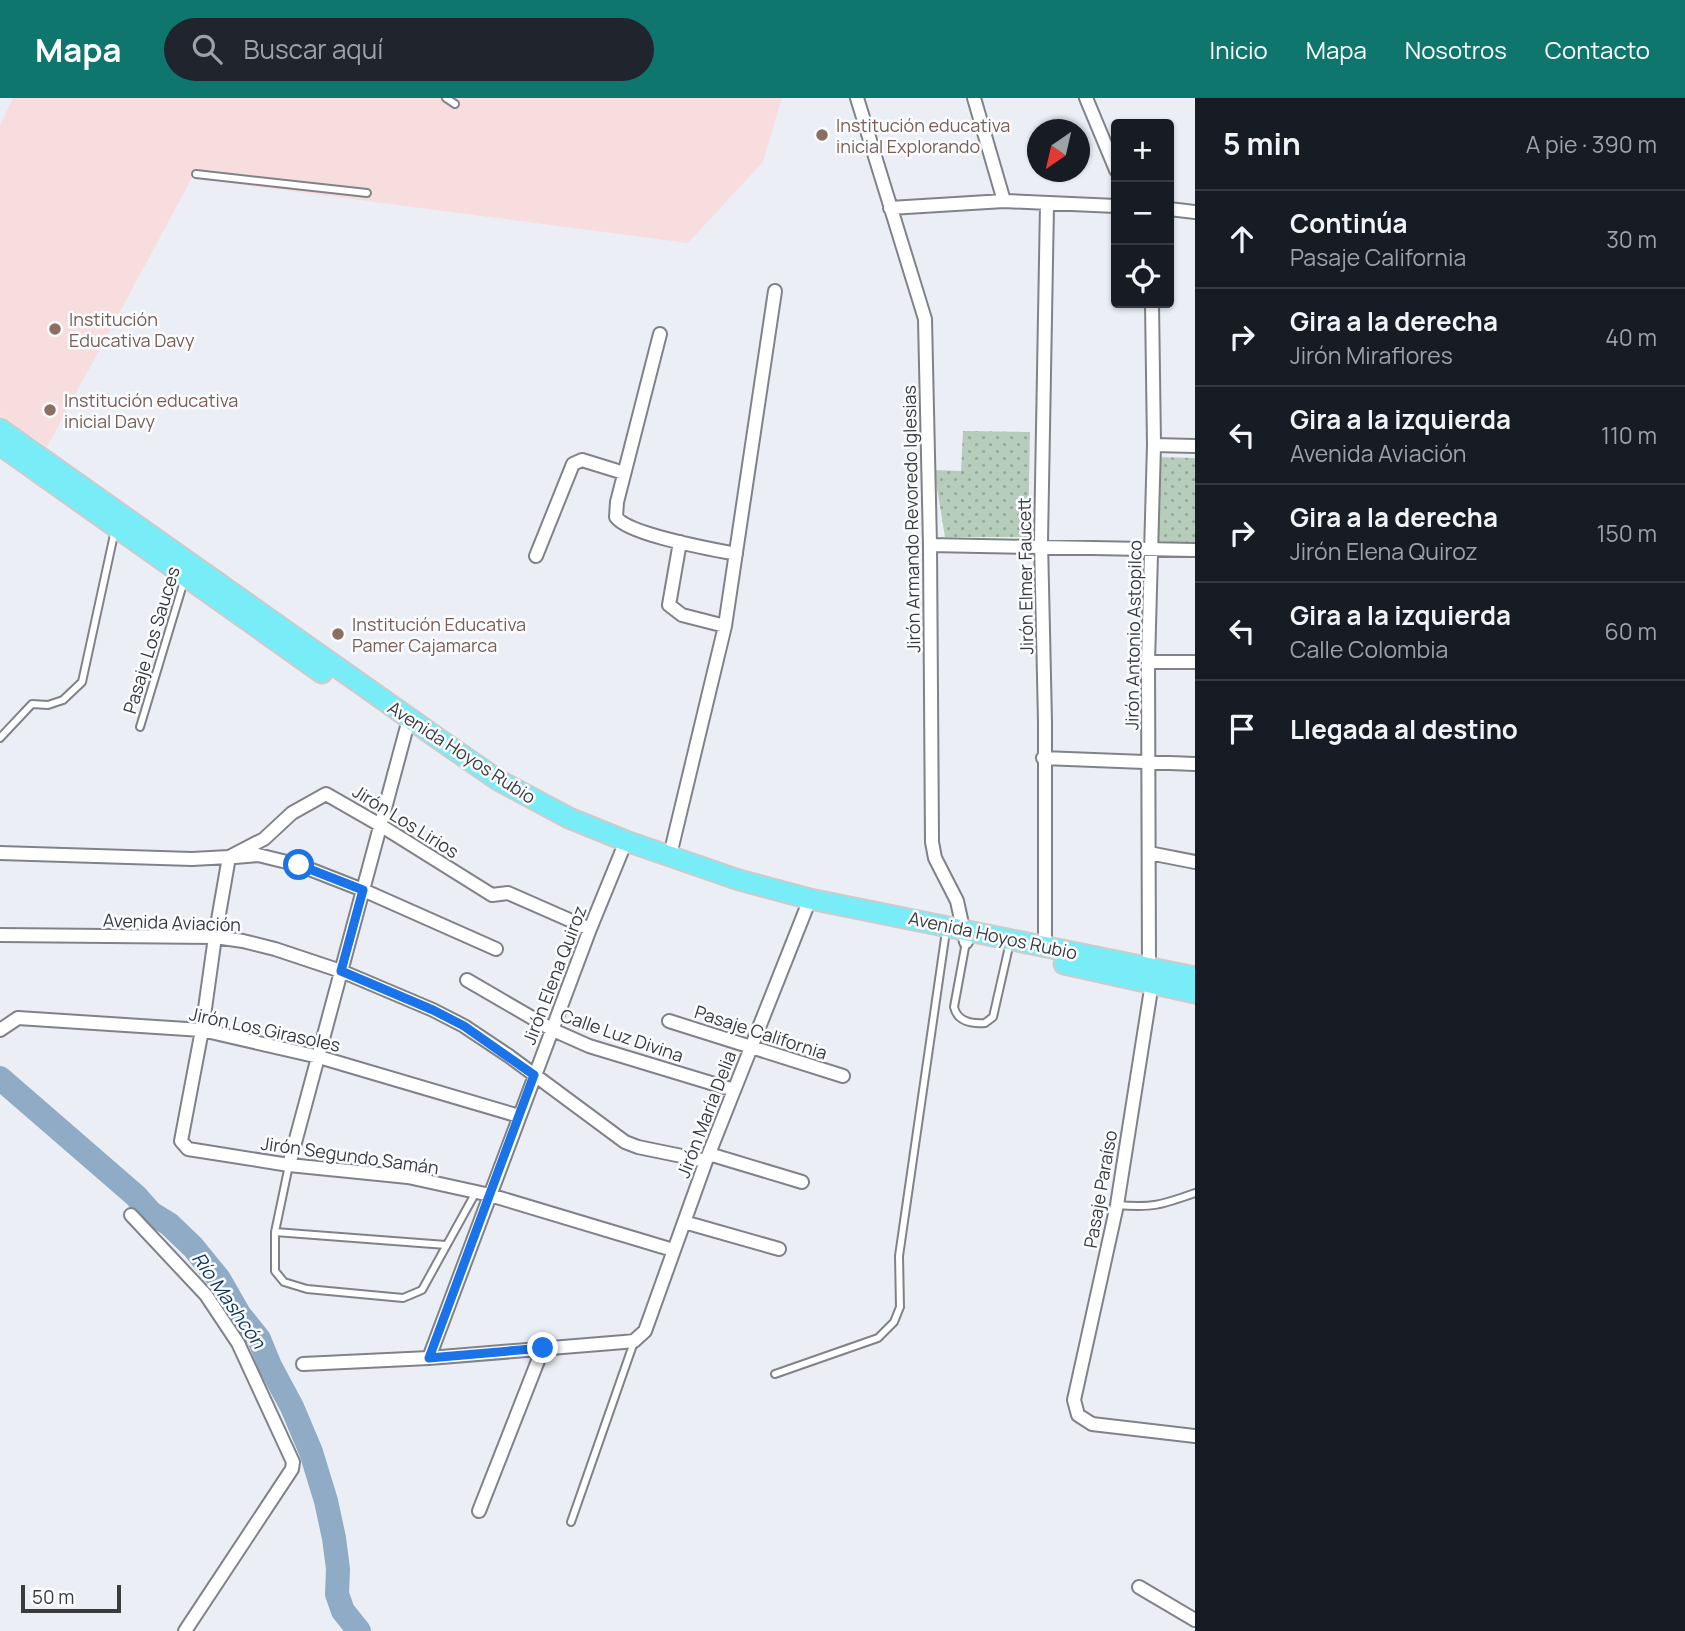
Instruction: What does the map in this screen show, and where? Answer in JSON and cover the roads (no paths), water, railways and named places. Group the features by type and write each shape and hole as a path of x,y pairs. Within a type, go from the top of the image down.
{"main road":[{"name":"Avenida Hoyos Rubio","path":"0,429 117,520"},
{"name":"Avenida Hoyos Rubio","path":"0,446 117,520 407,725 455,766 523,807 723,887 965,936 1045,946 1151,976 1195,992"},
{"name":"Avenida Hoyos Rubio","path":"623,847 670,855 808,904 945,938 965,936 1008,951 1151,976 1195,977"}],"street":[{"name":"Jirón Armando Revoredo Iglesias","path":"857,98 925,319 932,842 935,858 957,901 965,936"},
{"path":"974,98 1004,201"},
{"path":"1086,98 1111,158"},
{"path":"890,208 1004,201 1111,206"},
{"name":"Jirón Elmer Faucett","path":"1045,946 1045,722 1041,548 1047,205"},
{"path":"1174,210 1195,212"},
{"path":"670,855 725,626 775,291"},
{"name":"Jirón Antonio Astopilco","path":"1151,976 1148,662 1154,445 1152,308"},
{"path":"660,334 615,511 620,522 680,542 736,554"},
{"path":"1154,445 1195,446"},
{"path":"536,556 573,464 582,460 624,473"},
{"path":"680,542 669,606 682,615 725,626"},
{"path":"930,545 1195,550"},
{"path":"1148,662 1195,662"},
{"path":"289,1165 407,725"},
{"path":"1043,758 1195,764"},
{"name":"Jirón Los Lirios","path":"0,853 192,859 229,857 264,839 292,813 322,794 330,795 492,895 508,893 590,929"},
{"name":"Jirón Elena Quiroz","path":"429,1358 534,1075 623,847"},
{"path":"1149,853 1195,862"},
{"path":"202,1030 229,857 258,855 275,858 363,890 496,949"},
{"name":"Jirón María Delia","path":"634,1340 645,1331 707,1158 808,904"},
{"name":"Avenida Aviación","path":"0,935 215,937 275,949 341,971 464,1026 631,1145 707,1158 802,1182"},
{"name":"Pasaje Paraíso","path":"1151,976 1117,1205 1074,1400 1078,1415 1092,1424 1195,1436"},
{"name":"Calle Luz Divina","path":"467,980 553,1030 614,1054 734,1090"},
{"name":"Jirón Los Girasoles","path":"0,1030 18,1018 202,1030 319,1056 519,1116"},
{"name":"Pasaje California","path":"669,1021 843,1076"},
{"name":"Jirón Segundo Samán","path":"202,1030 181,1141 188,1149 289,1165 408,1177 491,1195 673,1250"},
{"path":"131,1214 206,1295 238,1343 293,1462 292,1469 185,1631"},
{"path":"684,1222 779,1250"},
{"path":"303,1364 429,1358 634,1340"},
{"path":"479,1511 543,1348"},
{"path":"1139,1587 1195,1620"}],"lane":[{"path":"446,98 455,104"},
{"path":"196,174 367,193"},
{"path":"0,738 32,704 48,705 63,701 82,682 117,520"},
{"name":"Pasaje Los Sauces","path":"139,727 187,569"},
{"path":"965,936 954,1007 963,1020 985,1023 993,1017 1008,951"},
{"path":"775,1374 878,1338 894,1322 900,1307 899,1256 945,938"},
{"path":"289,1165 275,1232 275,1271 285,1282 307,1289 403,1298 422,1290 476,1192"},
{"path":"1117,1205 1147,1208 1164,1205 1195,1193"},
{"path":"275,1232 446,1245"},
{"path":"571,1522 634,1340"}],"waterway":[{"name":"Río Mashcón","path":"0,1078 193,1247 219,1279 239,1314 259,1339 311,1452 334,1538 338,1569 337,1594 343,1611 359,1631"}],"place":[{"name":"Institución educativa inicial Explorando","path":"822,135"},
{"name":"Institución Educativa Davy","path":"55,329"},
{"name":"Institución educativa inicial Davy","path":"50,410"},
{"name":"Institución Educativa Pamer Cajamarca","path":"338,634"}]}
